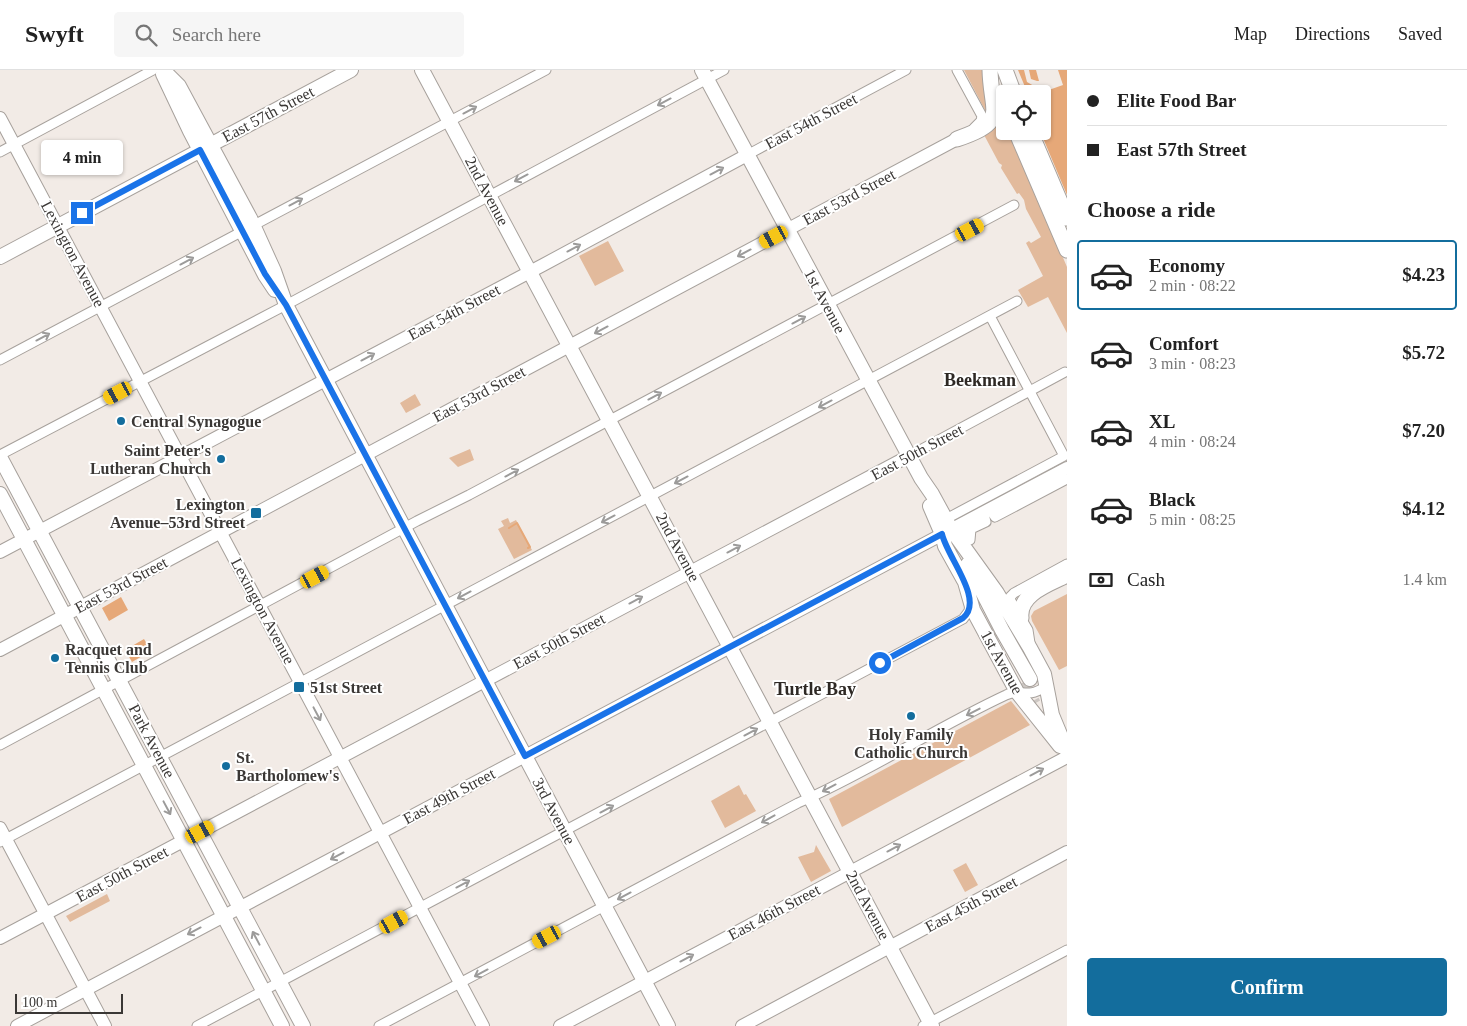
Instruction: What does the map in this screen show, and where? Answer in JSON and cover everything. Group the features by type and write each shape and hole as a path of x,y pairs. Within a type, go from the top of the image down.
{"highway":[{"path":"958,139 982,129 993,119 995,106 991,70"},
{"path":"991,70 997,85"},
{"path":"1005,70 1011,85"},
{"path":"1020,140 1067,250"},
{"path":"1034,140 1067,218"},
{"path":"1021,618 1021,608 1024,601 1034,593 1067,575"}],"main road":[{"name":"3rd Avenue","path":"162,70 179,86 190,106 205,147 248,228 265,274 286,305 668,1026"},
{"name":"3rd Avenue","path":"162,70 190,131 205,147"},
{"name":"East 57th Street","path":"0,256 351,70"},
{"name":"2nd Avenue","path":"422,70 891,947 929,1025"},
{"name":"1st Avenue","path":"705,74 921,478 932,494 950,529 997,593 1044,674 1055,724 1067,754"},
{"path":"190,106 190,131"},
{"name":"Lexington Avenue","path":"0,118 483,1026"},
{"name":"East 53rd Street","path":"0,650 958,139"},
{"name":"East 54th Street","path":"0,552 747,155"},
{"name":"Park Avenue","path":"0,456 303,1026"},
{"name":"East 50th Street","path":"0,938 909,456"},
{"name":"East 49th Street","path":"17,1026 950,529 1066,462"},
{"name":"Park Avenue","path":"0,494 282,1026"},
{"path":"950,529 1002,630 1023,684"},
{"name":"1st Avenue","path":"950,529 945,546 965,582 973,610 1067,754"},
{"name":"East 46th Street","path":"560,1026 1067,754"},
{"path":"2,836 46,914 105,1026"},
{"name":"East 45th Street","path":"742,1026 1067,852"}],"street":[{"path":"0,152 153,70"},
{"path":"0,360 546,70"},
{"path":"0,456 286,305 489,195 705,74 724,70"},
{"name":"East 54th Street","path":"747,155 906,70"},
{"path":"957,70 982,118 978,124 958,139"},
{"path":"0,745 404,528 828,306 1014,205"},
{"path":"2,836 144,765 868,382 1017,301"},
{"path":"990,316 1066,462"},
{"name":"East 50th Street","path":"909,456 1065,372"},
{"path":"1067,475 994,514 995,517 1067,479"},
{"path":"1030,648 1029,634 1011,602 1011,595 1067,564"},
{"path":"197,1026 963,618 968,611 970,601"},
{"path":"379,1026 1023,684 1030,693 1046,687"},
{"path":"929,1025 1067,950"}],"shaded area":[{"path":"964,70 982,70 989,91 987,114"},
{"path":"1018,70 1067,70 1067,195 1044,140 1051,140 1051,85 1024,85"},
{"path":"996,117 996,140 1013,140 1067,267 1067,333 1048,297 1028,307 1018,290 1043,276 1026,243 1029,241 1031,243 1041,237 1026,209 1024,200 1019,193 1017,194 1001,168 1002,165 999,163 983,133"},
{"path":"608,241 624,271 595,286 579,256"},
{"path":"415,394 421,405 406,413 400,403"},
{"path":"470,449 474,460 458,467 449,458"},
{"path":"508,518 510,523 516,520 532,550 514,559 498,529 504,526 501,521"},
{"path":"1067,594 1067,666 1059,670 1031,616 1034,611"},
{"path":"121,597 128,610 109,621 102,608"},
{"path":"144,639 151,651 132,662 125,650"},
{"path":"1011,701 1030,725 842,827 829,799"},
{"path":"739,785 756,811 725,828 711,801"},
{"path":"816,845 831,871 811,882 798,857 814,852"},
{"path":"966,863 978,885 965,892 953,870"},
{"path":"107,894 110,901 70,922 66,916"}],"pier":[{"path":"1024,70 1029,70 1031,79 1039,81 1036,70 1058,70 1063,85 1051,89 1051,85 1032,85 1027,82"}],"waterway":[{"path":"509,528 517,523 530,547 528,548"}],"tunnel":[{"path":"1022,683 1034,704"}],"place":[{"name":"Central Synagogue","path":"121,421"},
{"name":"Saint Peter's Lutheran Church","path":"221,459"},
{"name":"Lexington Avenue–53rd Street","path":"256,513"},
{"name":"Racquet and Tennis Club","path":"55,658"},
{"name":"51st Street","path":"299,687"},
{"name":"Holy Family Catholic Church","path":"911,716"},
{"name":"St. Bartholomew's","path":"226,766"}],"district":[{"name":"Beekman","path":"980,380"},
{"name":"Turtle Bay","path":"815,689"}],"route":[{"path":"82,213 200,150 265,274 286,305 525,756 942,534 945,546 969,592 970,606 967,613 965,617 880,663"}]}
